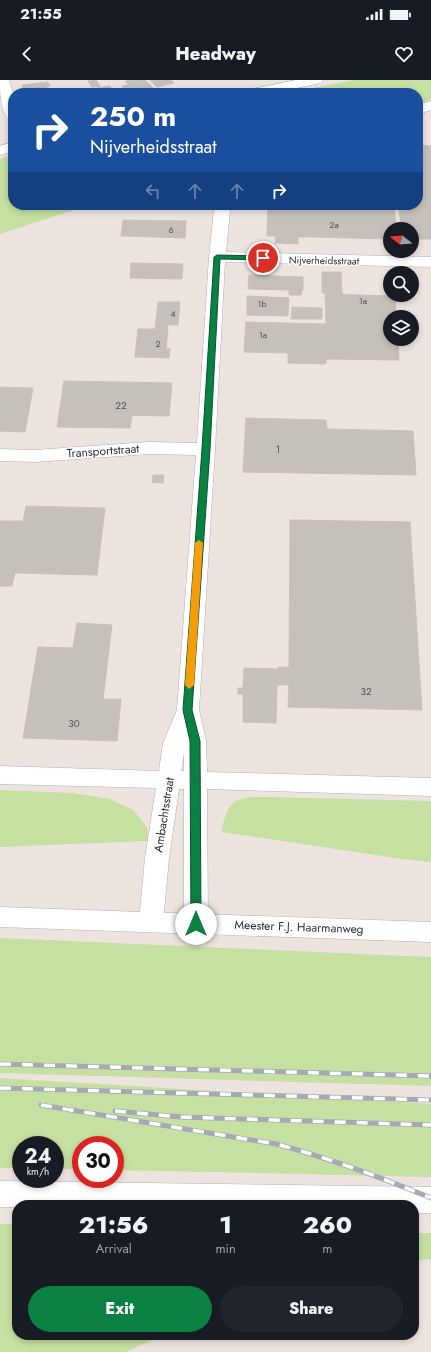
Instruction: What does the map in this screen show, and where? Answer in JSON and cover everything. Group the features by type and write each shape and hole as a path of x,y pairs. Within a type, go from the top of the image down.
{"street":[{"path":"2,80 8,100"},
{"path":"277,88 316,80"},
{"name":"Ambachtsstraat","path":"196,924 195,741 188,710 206,449 217,257 222,210"},
{"name":"Nijverheidsstraat","path":"217,257 431,262"},
{"name":"Transportstraat","path":"0,454 35,456 149,448 206,449"},
{"name":"Ambachtsstraat","path":"151,922 157,858 174,743 188,710"},
{"path":"0,775 431,787"},
{"name":"Meester F.J. Haarmanweg","path":"0,917 431,932"},
{"path":"0,1194 431,1200"}],"green space":[{"path":"353,80 431,80 431,99 423,102 423,88 313,88"},
{"path":"8,156 8,210 74,210 0,234 0,159"},
{"path":"0,790 72,793 110,799 133,810 147,827 149,841 0,847"},
{"path":"251,797 431,801 431,862 222,832 223,823 228,809 234,802"},
{"path":"0,938 431,957 431,1086 0,1073"},
{"path":"0,1078 431,1104 431,1177 124,1170 124,1136 72,1136 72,1169 64,1169 64,1136 12,1136 12,1168 0,1168"},
{"path":"0,1224 12,1224 12,1340 152,1340 126,1352 0,1352"},
{"path":"419,1233 431,1233 431,1260 419,1260"}],"building":[{"path":"96,80 100,86 92,87 88,81"},
{"path":"145,80 153,88 131,88 125,81"},
{"path":"150,80 171,80 174,83 157,87"},
{"path":"48,82 50,86 46,87 47,88 23,88 22,85"},
{"path":"129,85 132,88 124,88 122,86"},
{"path":"110,86 111,88 97,88"},
{"path":"423,145 431,146 431,239 419,239 419,222 400,222 399,210 423,210"},
{"path":"268,210 312,210 313,237 298,237 298,244 275,243 276,236 267,236"},
{"path":"312,210 394,210 395,222 383,222 383,239 313,237"},
{"path":"123,220 186,221 185,238 121,236"},
{"path":"131,263 183,264 182,279 130,278"},
{"path":"322,272 341,272 342,294 322,293"},
{"path":"249,275 303,277 303,290 301,295 289,295 289,290 248,289"},
{"path":"325,294 383,296 383,302 395,302 396,310 383,310 383,346 398,346 399,360 326,359 326,364 288,363 288,353 244,352 246,322 326,324"},
{"path":"247,296 289,298 288,316 247,315"},
{"path":"158,302 180,302 178,325 168,325 167,329 155,329"},
{"path":"292,307 322,308 322,319 291,319"},
{"path":"138,329 168,329 166,349 170,349 169,358 135,357"},
{"path":"64,381 172,383 169,416 59,414"},
{"path":"0,387 33,388 25,432 0,431"},
{"path":"59,414 132,415 130,428 57,427"},
{"path":"246,418 326,420 327,429 413,431 416,475 243,472"},
{"path":"153,475 164,475 163,483 152,482"},
{"path":"26,506 105,508 97,575 15,573 12,586 0,586 0,521 23,521"},
{"path":"290,520 410,522 422,710 288,707 289,685 277,685 276,723 243,722 243,694 238,694 238,688 243,688 244,668 278,669 278,667 289,667"},
{"path":"77,623 112,625 103,699 121,699 117,741 23,738 38,647 73,648"}],"railway":[{"path":"0,1064 431,1076"},
{"path":"0,1088 431,1100"},
{"path":"41,1105 276,1144 354,1168 431,1198"},
{"path":"115,1111 181,1117 431,1125"}],"slow traffic":[{"path":"189,685 199,543"}],"route":[{"path":"196,924 195,741 188,710 206,449 217,257 263,258"}]}
